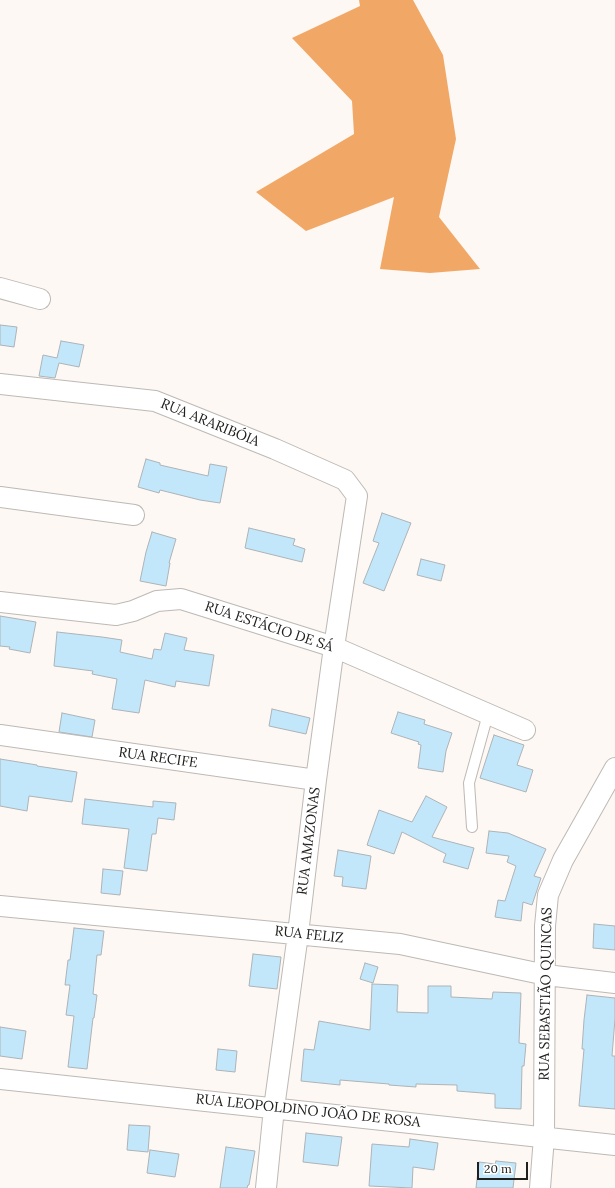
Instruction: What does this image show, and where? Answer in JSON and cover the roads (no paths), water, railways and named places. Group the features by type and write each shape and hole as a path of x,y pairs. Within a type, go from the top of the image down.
{"street":[{"path":"0,288 40,299"},
{"name":"RUA ARARIBÓIA","path":"1,388 155,401 275,449 345,480 357,496"},
{"path":"0,496 134,515"},
{"name":"RUA AMAZONAS","path":"266,1188 274,1108 298,934 316,780 357,496"},
{"name":"RUA ESTÁCIO DE SÁ","path":"0,602 116,615 133,611 157,601 181,599 334,647 525,730"},
{"name":"RUA RECIFE","path":"0,735 316,780"},
{"name":"RUA SEBASTIÃO QUINCAS","path":"540,1188 544,1137 546,976 545,926 548,895 563,860 615,768"},
{"name":"RUA FELIZ","path":"0,906 400,944 546,976 615,983"},
{"name":"RUA LEOPOLDINO JOÃO DE ROSA","path":"0,1079 615,1144"}],"lane":[{"path":"472,827 469,783 488,714"}]}
